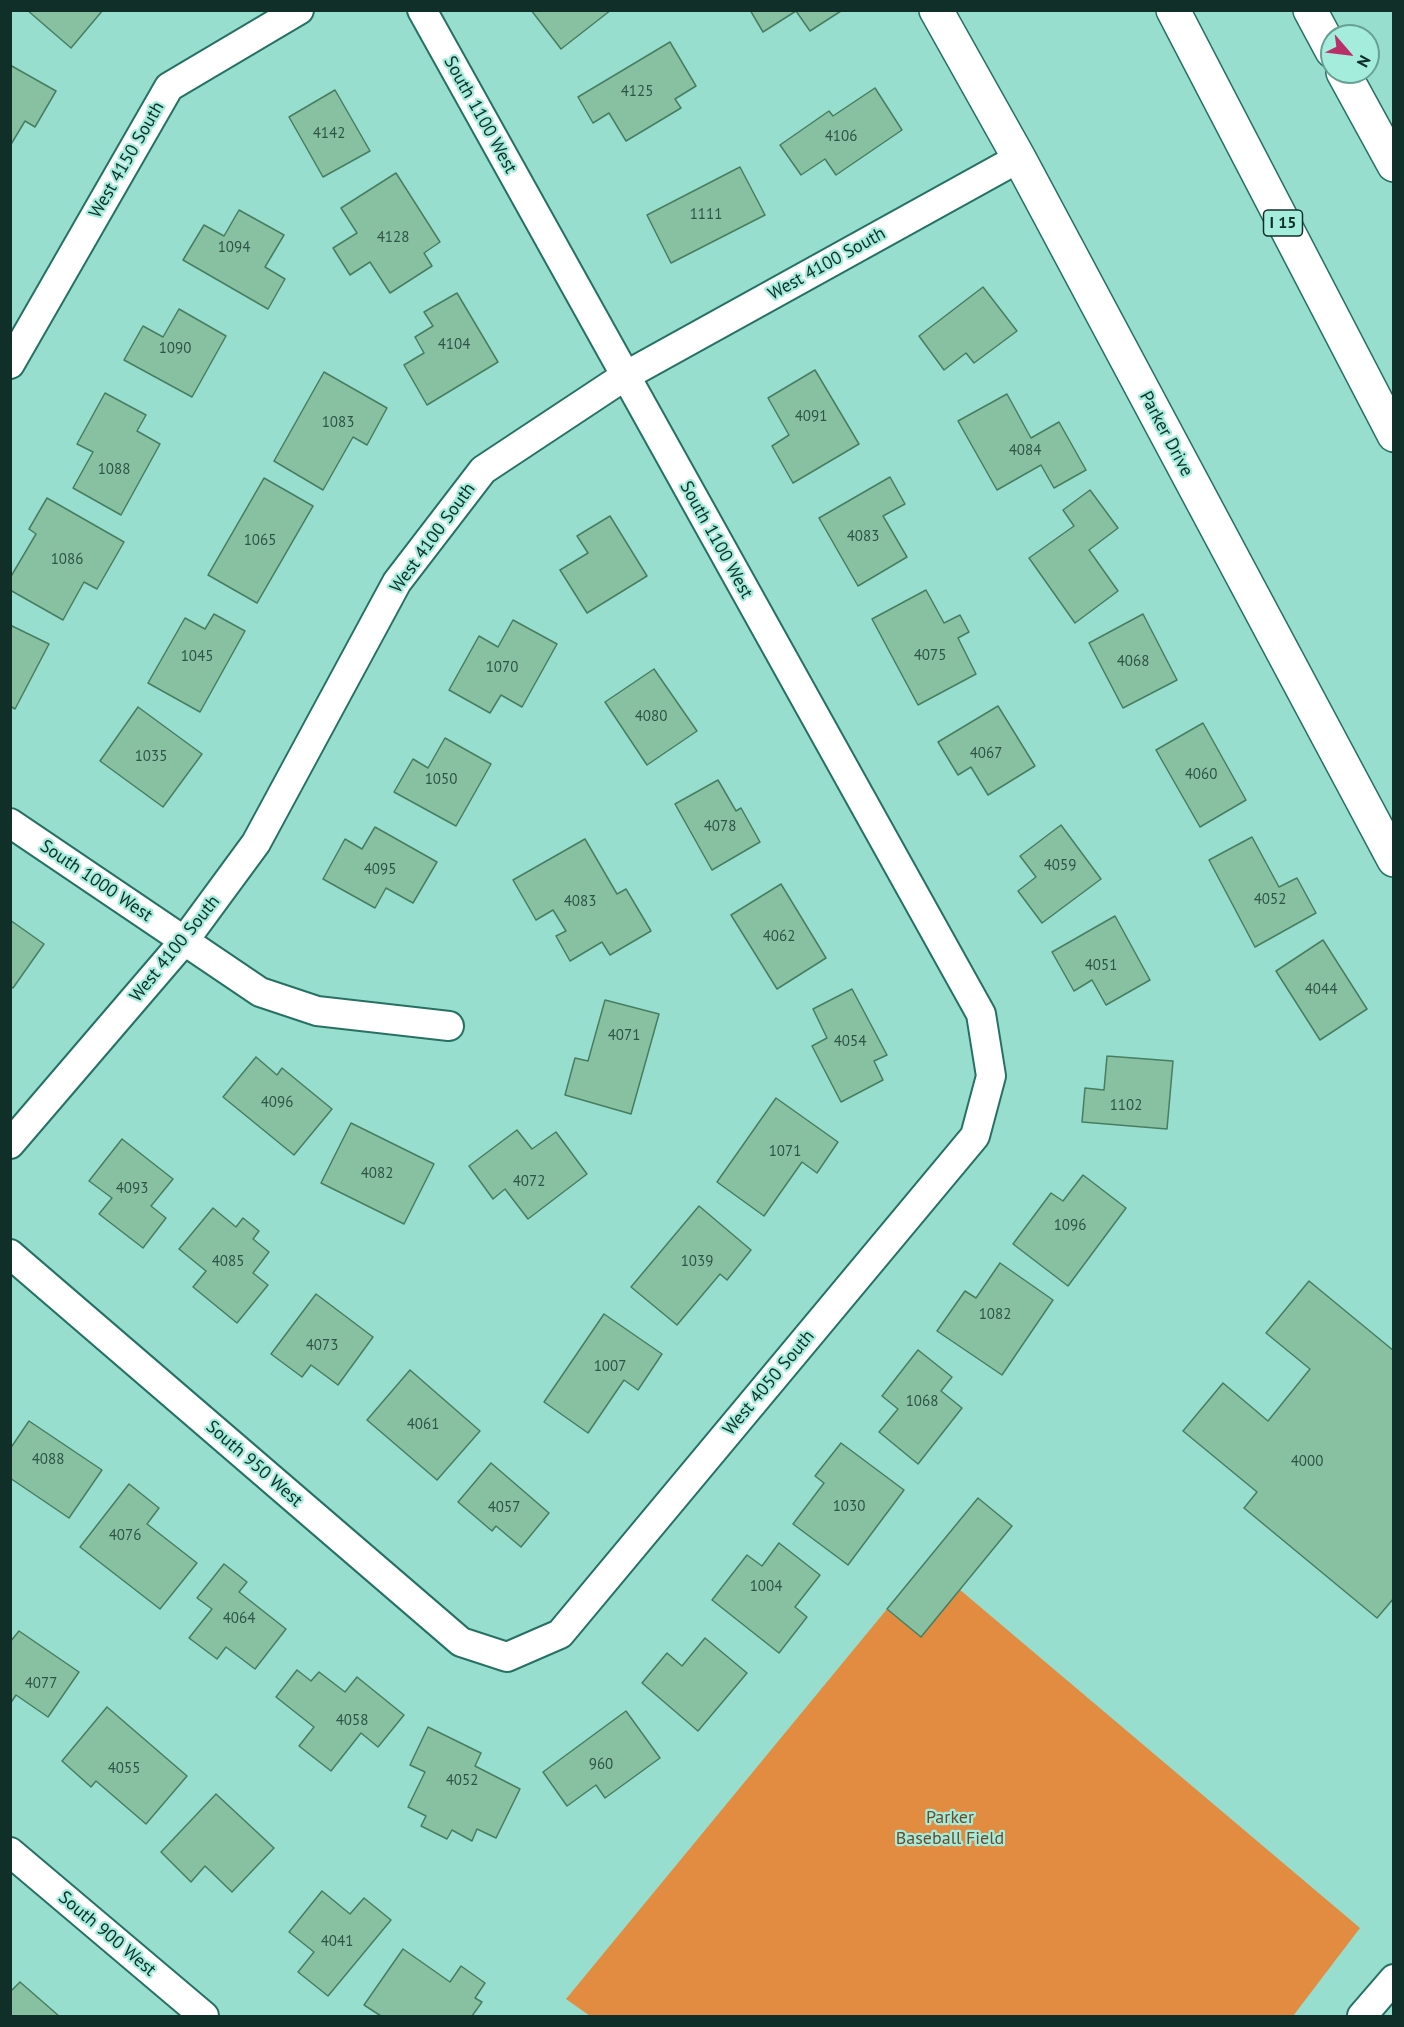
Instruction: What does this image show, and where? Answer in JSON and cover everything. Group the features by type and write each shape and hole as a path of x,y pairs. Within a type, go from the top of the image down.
{"main road":[{"name":"Parker Drive","path":"936,10 1019,158 1394,860"},
{"name":"I 15","path":"1173,10 1394,435"},
{"path":"1310,10 1320,29"},
{"path":"1350,84 1394,165"}],"street":[{"name":"West 4150 South","path":"10,364 169,87 299,10"},
{"name":"South 1100 West","path":"422,10 981,1014 991,1076"},
{"name":"West 4100 South","path":"10,1144 184,941 256,843 397,582 483,470 625,376 1019,158"},
{"name":"South 1000 West","path":"10,823 260,992 317,1011 449,1026"},
{"name":"West 4050 South","path":"507,1658 560,1634 975,1136 991,1076"},
{"name":"South 950 West","path":"10,1254 461,1642 507,1658"},
{"name":"South 900 West","path":"15,1864 204,2016"},
{"path":"1362,2016 1394,1979"}],"green space":[{"name":"Parker Baseball Field","path":"959,1589 1360,1928 1293,2016 590,2016 566,1999 887,1609 921,1637"}],"building":[{"path":"27,10 103,10 71,48"},
{"path":"531,10 611,10 561,49"},
{"path":"750,10 841,11 810,31 796,11 763,32"},
{"path":"670,42 696,86 675,99 681,108 626,141 609,113 593,123 578,97"},
{"path":"10,65 56,91 35,127 25,121 10,146"},
{"path":"875,88 902,130 836,175 825,159 801,175 780,145 829,111 833,116"},
{"path":"335,90 370,151 323,177 289,117"},
{"path":"740,167 765,215 671,263 647,215"},
{"path":"396,173 440,242 424,253 432,266 390,293 370,262 350,275 333,248 357,233 341,208"},
{"path":"239,210 284,235 265,267 285,279 268,309 183,260 204,225 224,236"},
{"path":"983,287 1017,331 974,363 966,353 944,370 919,336"},
{"path":"457,293 498,362 427,405 404,365 424,353 415,337 433,326 424,312"},
{"path":"179,309 226,336 192,397 124,360 143,326 163,337"},
{"path":"815,370 859,444 793,483 772,446 789,435 768,398"},
{"path":"324,372 387,408 367,445 353,437 323,490 274,461"},
{"path":"105,393 146,415 137,431 160,444 121,515 73,488 93,452 77,444"},
{"path":"1007,394 1031,438 1059,422 1086,470 1054,488 1041,465 997,490 958,421"},
{"path":"890,477 905,504 883,516 907,557 858,586 819,518"},
{"path":"264,478 313,506 257,603 208,575"},
{"path":"1090,490 1118,528 1089,550 1118,591 1075,623 1029,558 1074,526 1063,510"},
{"path":"47,498 124,542 97,589 84,582 63,620 10,590 10,578 36,534 29,529"},
{"path":"610,516 647,576 587,613 560,570 588,553 577,536"},
{"path":"926,590 944,623 960,615 969,632 958,638 976,674 918,705 872,619"},
{"path":"214,614 245,631 200,712 148,683 185,618 205,629"},
{"path":"1143,614 1177,680 1123,708 1089,643"},
{"path":"513,620 557,644 522,707 501,695 490,713 449,690 479,636 498,647"},
{"path":"10,625 49,644 15,709 10,706"},
{"path":"654,669 697,731 647,765 605,702"},
{"path":"998,706 1035,766 988,795 971,767 958,775 938,742"},
{"path":"138,707 202,754 163,807 100,761"},
{"path":"1203,723 1246,800 1200,827 1156,750"},
{"path":"445,738 491,764 456,826 394,792 413,759 428,768"},
{"path":"718,780 736,811 741,808 760,842 712,870 675,804"},
{"path":"1061,825 1101,879 1042,923 1018,891 1036,877 1020,856"},
{"path":"375,827 437,862 413,903 386,888 375,908 323,879 345,839 362,849"},
{"path":"1252,837 1279,887 1297,878 1316,913 1255,947 1209,860"},
{"path":"585,839 617,894 626,889 651,931 610,955 602,942 570,961 556,936 566,931 553,910 536,920 513,880"},
{"path":"781,884 826,958 777,989 731,915"},
{"path":"1115,916 1150,980 1106,1005 1092,980 1074,991 1052,952"},
{"path":"10,920 44,944 13,988 10,986"},
{"path":"1323,940 1367,1009 1320,1040 1276,971"},
{"path":"852,989 887,1055 874,1061 883,1080 841,1102 812,1046 827,1038 813,1009"},
{"path":"605,1000 659,1014 631,1114 565,1095 575,1058 588,1061"},
{"path":"1107,1056 1173,1061 1167,1129 1082,1122 1085,1088 1104,1090"},
{"path":"256,1057 277,1075 282,1068 332,1109 294,1155 223,1097"},
{"path":"776,1098 838,1142 817,1173 802,1162 764,1216 717,1182"},
{"path":"351,1123 434,1164 404,1224 321,1183"},
{"path":"517,1130 532,1149 556,1132 587,1174 528,1219 505,1189 493,1199 469,1166"},
{"path":"122,1139 173,1179 151,1206 166,1218 143,1248 99,1214 112,1198 89,1181"},
{"path":"1083,1175 1126,1208 1068,1286 1013,1244 1051,1193 1063,1201"},
{"path":"699,1206 751,1250 727,1280 720,1274 677,1325 631,1287"},
{"path":"213,1208 236,1227 243,1218 259,1231 253,1239 269,1252 253,1273 268,1285 237,1323 193,1287 206,1271 179,1249"},
{"path":"1000,1263 1053,1300 1002,1375 937,1331 965,1291 976,1298"},
{"path":"1309,1281 1394,1351 1394,1598 1377,1618 1244,1508 1257,1492 1183,1431 1223,1383 1268,1421 1310,1369 1266,1333"},
{"path":"316,1294 373,1337 338,1385 311,1365 302,1377 271,1354"},
{"path":"604,1314 662,1354 638,1390 624,1380 588,1433 544,1402"},
{"path":"918,1350 952,1377 941,1391 962,1408 918,1464 879,1432 898,1409 882,1396"},
{"path":"410,1370 480,1431 437,1480 367,1420"},
{"path":"29,1421 102,1470 69,1518 10,1478 10,1449"},
{"path":"841,1443 904,1490 848,1565 793,1524 824,1483 815,1476"},
{"path":"491,1463 549,1513 521,1547 496,1526 492,1531 458,1502"},
{"path":"129,1484 159,1508 147,1524 197,1563 160,1609 80,1547"},
{"path":"978,1498 1012,1526 921,1637 887,1609"},
{"path":"779,1543 820,1575 795,1607 807,1617 779,1653 712,1600 747,1555 762,1566"},
{"path":"224,1564 247,1582 239,1592 286,1629 255,1669 226,1647 217,1659 189,1638 212,1609 197,1598"},
{"path":"19,1631 79,1672 48,1717 16,1695 10,1704 10,1642"},
{"path":"705,1638 747,1673 698,1731 642,1683 667,1653 682,1666"},
{"path":"297,1670 311,1681 319,1672 345,1692 357,1677 404,1715 378,1747 361,1733 331,1771 299,1746 314,1727 276,1697"},
{"path":"107,1707 187,1776 146,1824 96,1781 91,1787 62,1761"},
{"path":"626,1711 660,1758 605,1798 596,1785 567,1806 543,1772"},
{"path":"428,1727 481,1753 475,1766 520,1789 496,1838 477,1829 472,1841 452,1830 447,1839 421,1826 426,1816 408,1807 425,1772 410,1765"},
{"path":"216,1794 274,1848 232,1892 205,1866 191,1882 161,1852"},
{"path":"322,1891 350,1914 364,1898 391,1920 328,1996 298,1972 314,1952 289,1932"},
{"path":"403,1949 450,1982 461,1966 485,1983 475,1998 482,2002 472,2016 381,2016 364,2005"},
{"path":"20,1982 59,2016 10,2016 10,1992"}]}
